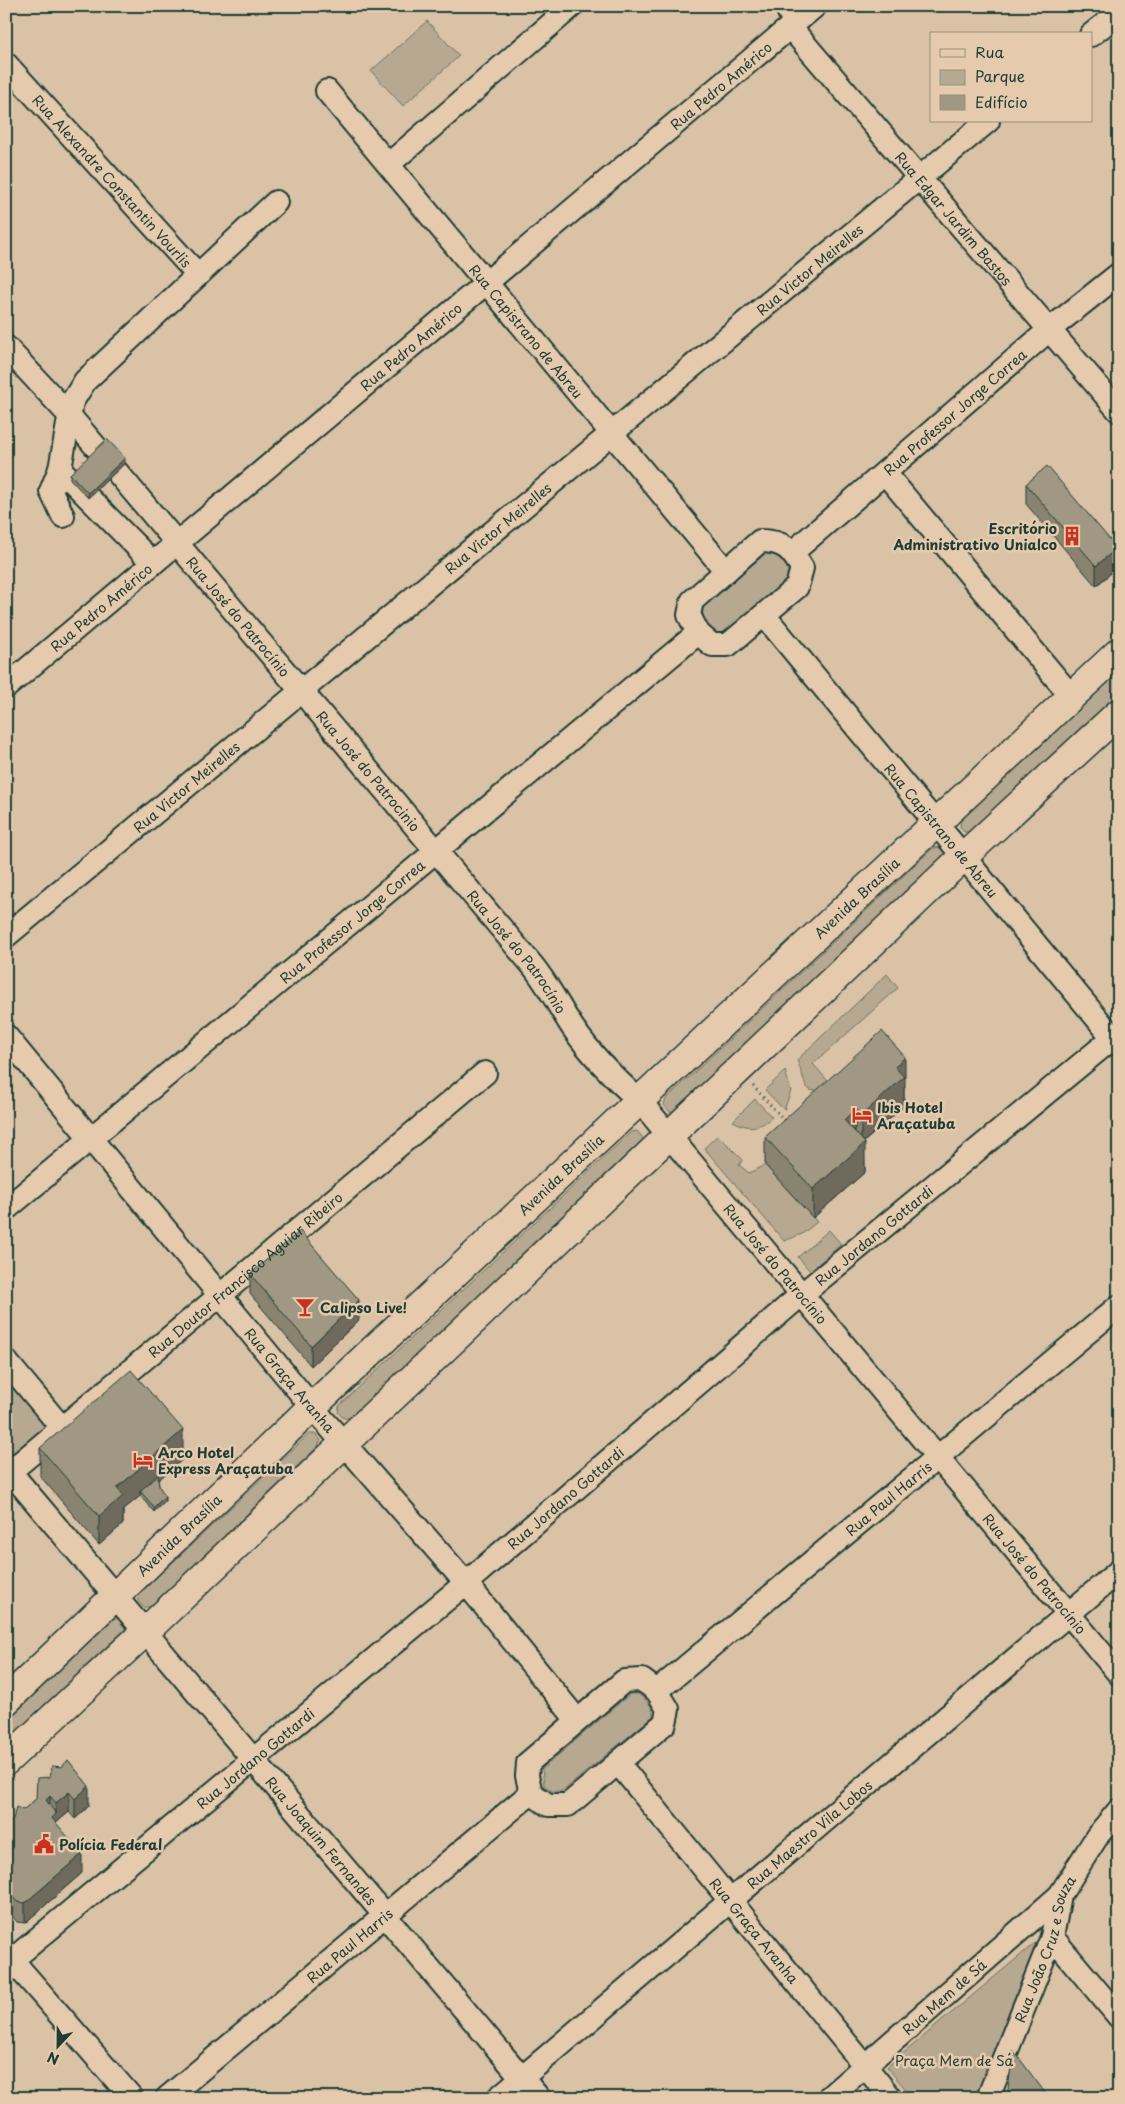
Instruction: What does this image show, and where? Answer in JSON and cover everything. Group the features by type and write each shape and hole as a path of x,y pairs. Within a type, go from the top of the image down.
{"main road":[{"name":"Avenida Brasília","path":"6,1701 312,1407 1119,652"},
{"path":"6,1761 146,1632 964,856 1119,713"}],"street":[{"path":"389,164 572,6"},
{"name":"Rua Pedro Américo","path":"6,687 815,6"},
{"path":"1092,34 1119,13"},
{"name":"Rua Edgar Jardim Bastos","path":"790,27 1119,411"},
{"name":"Rua Alexandre Constantin Vourlis","path":"6,64 198,275"},
{"name":"Rua Capistrano de Abreu","path":"328,91 726,572"},
{"name":"Rua Victor Meirelles","path":"6,936 987,122"},
{"path":"64,516 51,491 60,469 72,402 85,381 276,202"},
{"name":"Rua Professor Jorge Correa","path":"793,552 1050,330 1119,274"},
{"path":"6,347 69,415 177,543"},
{"path":"60,469 154,563"},
{"path":"885,474 1071,696"},
{"path":"101,511 129,487"},
{"path":"776,541 793,552 802,568 796,587 764,615 728,645 712,645 698,633 689,615 692,600 760,542 776,541"},
{"name":"Rua José do Patrocínio","path":"177,543 300,692"},
{"name":"Rua Capistrano de Abreu","path":"764,615 1117,1039"},
{"name":"Rua Professor Jorge Correa","path":"6,1209 698,633"},
{"name":"Rua José do Patrocinio","path":"300,692 436,851"},
{"name":"Rua José do Patrocínio","path":"436,851 548,985 572,1027 588,1048 610,1074 640,1101 670,1136 936,1458 1119,1674"},
{"name":"Rua Graça Aranha","path":"6,1036 312,1407 466,1582 577,1720"},
{"name":"Rua Jordano Gottardi","path":"9,1957 254,1759 466,1582 801,1295 1117,1039"},
{"name":"Rua Doutor Francisco Aguiar Ribeiro","path":"8,1472 485,1073"},
{"name":"Rua Paul Harris","path":"657,1691 1119,1306"},
{"path":"6,1361 62,1428"},
{"name":"Rua Joaquim Fernandes","path":"8,1472 116,1596 539,2098"},
{"name":"Rua Maestro Vila Lobos","path":"498,2098 1119,1571"},
{"path":"642,1680 657,1691 668,1709 665,1723 568,1805 548,1805 531,1793 527,1776 528,1763 624,1681 642,1680"},
{"name":"Rua Graça Aranha","path":"618,1763 891,2098"},
{"name":"Rua Paul Harris","path":"167,2098 531,1793"},
{"name":"Rua João Cruz e Souza","path":"988,2098 1052,1937 1060,1895 1098,1835 1119,1810"},
{"name":"Rua Mem de Sá","path":"828,2098 1060,1895"},
{"path":"1052,1937 1119,2017"},
{"path":"9,1957 132,2098"}],"lane":[{"path":"781,6 790,27"}],"path":[{"path":"738,1071 787,1123"}],"green space":[{"path":"427,21 459,56 403,106 371,71"},
{"path":"765,554 776,556 784,563 788,570 786,580 723,633 717,633 706,622 703,615 703,607"},
{"path":"1119,670 1119,696 973,832 964,832 960,826 961,817"},
{"path":"940,847 945,853 943,859 678,1110 670,1112 664,1105 666,1099 933,848"},
{"path":"887,974 898,988 813,1064 829,1082 817,1091 810,1090 806,1086 797,1060"},
{"path":"785,1071 791,1091 784,1110 765,1090"},
{"path":"755,1099 772,1117 763,1124 753,1127 733,1121"},
{"path":"637,1131 643,1138 642,1143 350,1418 343,1418 338,1412 339,1406 631,1132"},
{"path":"718,1135 743,1160 739,1165 749,1173 765,1165 817,1222 802,1234 784,1241 704,1148"},
{"path":"829,1230 841,1244 810,1271 798,1257"},
{"path":"6,1373 49,1424 15,1453 6,1443"},
{"path":"309,1434 315,1434 321,1440 318,1446 150,1607 143,1607 138,1601 139,1594"},
{"path":"114,1618 120,1618 126,1623 125,1629 6,1741 6,1720"},
{"path":"630,1694 638,1694 646,1701 651,1706 653,1716 563,1791 552,1791 544,1785 542,1769"},
{"name":"Praça Mem de Sá","path":"1035,1943 1042,1948 980,2098 913,2098 887,2067"}],"building":[{"path":"107,439 125,458 88,493 70,474"},
{"path":"1047,466 1117,548 1096,566 1026,484"},
{"path":"882,1031 905,1057 895,1067 904,1077 861,1116 855,1109 844,1120 865,1143 813,1189 765,1137"},
{"name":"Calipso Live!","path":"300,1231 359,1300 311,1346 250,1274"},
{"path":"131,1370 183,1430 117,1488 123,1496 99,1516 40,1448"},
{"path":"158,1475 159,1486 165,1496 154,1507 140,1491"},
{"path":"68,1760 89,1786 75,1799 69,1792 56,1803 50,1796 46,1800 56,1814 52,1818 82,1854 25,1903 17,1902 7,1890 6,1819 13,1820 16,1807 23,1810 36,1799 37,1778 50,1777 52,1766 62,1767"},
{"path":"1013,2050 1049,2098 1007,2098"}],"place":[{"name":"Escritório Administrativo Unialco","path":"1072,536"},
{"name":"Ibis Hotel Araçatuba","path":"862,1115"},
{"name":"Calipso Live!","path":"305,1307"},
{"name":"Arco Hotel Express Araçatuba","path":"143,1460"},
{"name":"Polícia Federal","path":"44,1844"}]}
